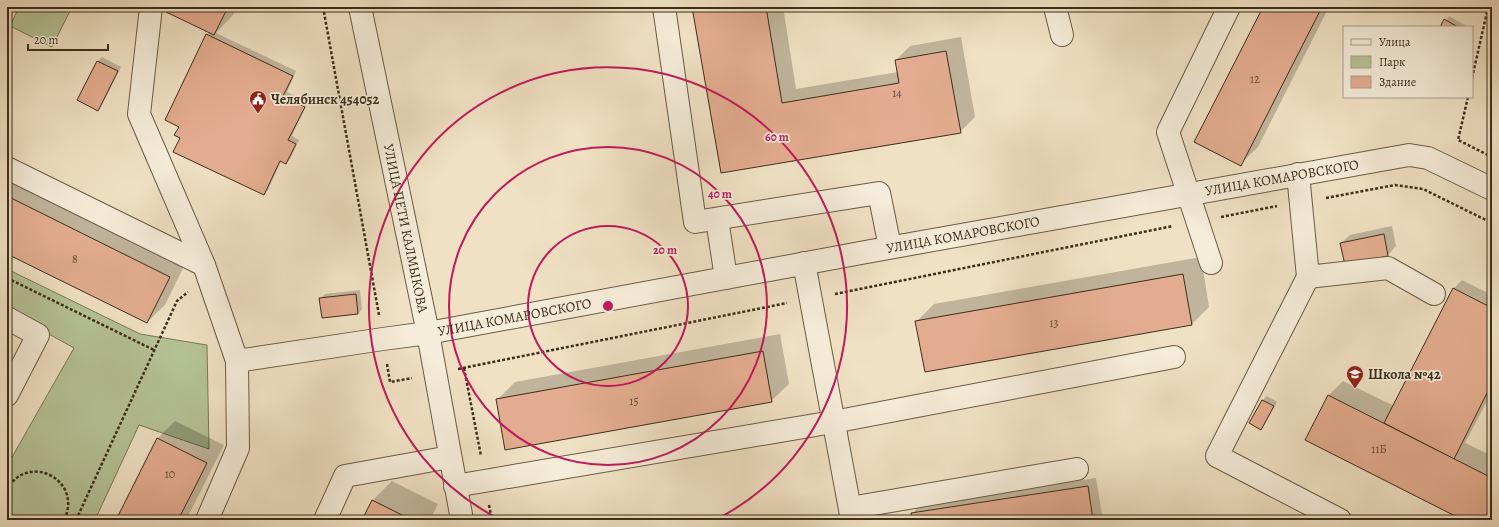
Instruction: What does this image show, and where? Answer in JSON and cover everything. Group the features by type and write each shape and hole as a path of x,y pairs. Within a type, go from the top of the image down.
{"street":[{"path":"151,7 139,114 206,270 237,361 238,448 206,520"},
{"name":"УЛИЦА ПЕТИ КАЛМЫКОВА","path":"360,7 428,333 462,520"},
{"path":"664,7 695,222 879,193 890,247"},
{"path":"1055,7 1062,35"},
{"path":"1211,263 1168,132 1229,7"},
{"name":"УЛИЦА КОМАРОВСКОГО","path":"237,361 428,333 890,247 1409,155 1428,158 1492,189"},
{"path":"7,168 206,270"},
{"path":"1298,174 1308,277 1217,456 1340,520"},
{"path":"717,218 726,278"},
{"path":"804,263 851,514 1077,469"},
{"path":"1308,277 1388,268 1434,294"},
{"path":"7,318 38,335 7,395"},
{"path":"455,486 833,422 1174,357"},
{"path":"325,520 345,476 450,457"}],"path":[{"path":"1473,74 1487,12 1486,7"},
{"path":"1468,98 1458,140 1492,157"},
{"path":"76,520 176,301 206,270"},
{"path":"7,278 154,350"},
{"path":"464,368 492,520"},
{"path":"7,490 10,484 20,476 32,472 45,473 56,478 65,488 69,500 68,513 64,520"}],"green space":[{"path":"19,7 72,7 52,47 10,26"},
{"path":"7,269 140,334 207,345 209,449 139,425 95,520 7,520 7,466 74,348 7,311"}],"building":[{"path":"169,7 228,7 214,35 166,12"},
{"path":"692,7 766,7 782,103 899,83 895,60 946,51 961,133 721,173"},
{"path":"1263,7 1322,7 1241,166 1194,142"},
{"path":"1444,19 1456,26 1440,26"},
{"path":"206,34 293,76 283,96 305,107 288,140 296,144 286,164 280,161 264,195 173,152 180,138 174,135 179,127 165,120"},
{"path":"97,61 118,71 98,111 77,100"},
{"path":"7,196 170,277 147,323 7,254"},
{"path":"1384,234 1388,256 1345,265 1340,243"},
{"path":"1183,274 1192,325 925,372 915,321"},
{"path":"1453,288 1492,308 1492,393 1488,391 1454,459 1384,423"},
{"path":"356,294 358,314 322,318 319,298"},
{"path":"763,351 772,402 505,450 496,399"},
{"path":"1328,395 1492,478 1492,520 1463,520 1305,440"},
{"path":"1262,400 1274,406 1261,430 1249,423"},
{"path":"157,438 207,463 196,485 178,520 116,520"},
{"path":"1088,486 1093,520 912,520 911,513"},
{"path":"372,500 412,520 362,520"}],"place":[{"name":"Челябинск 454052","path":"258,114"},
{"name":"Школа №42","path":"1355,389"}]}
